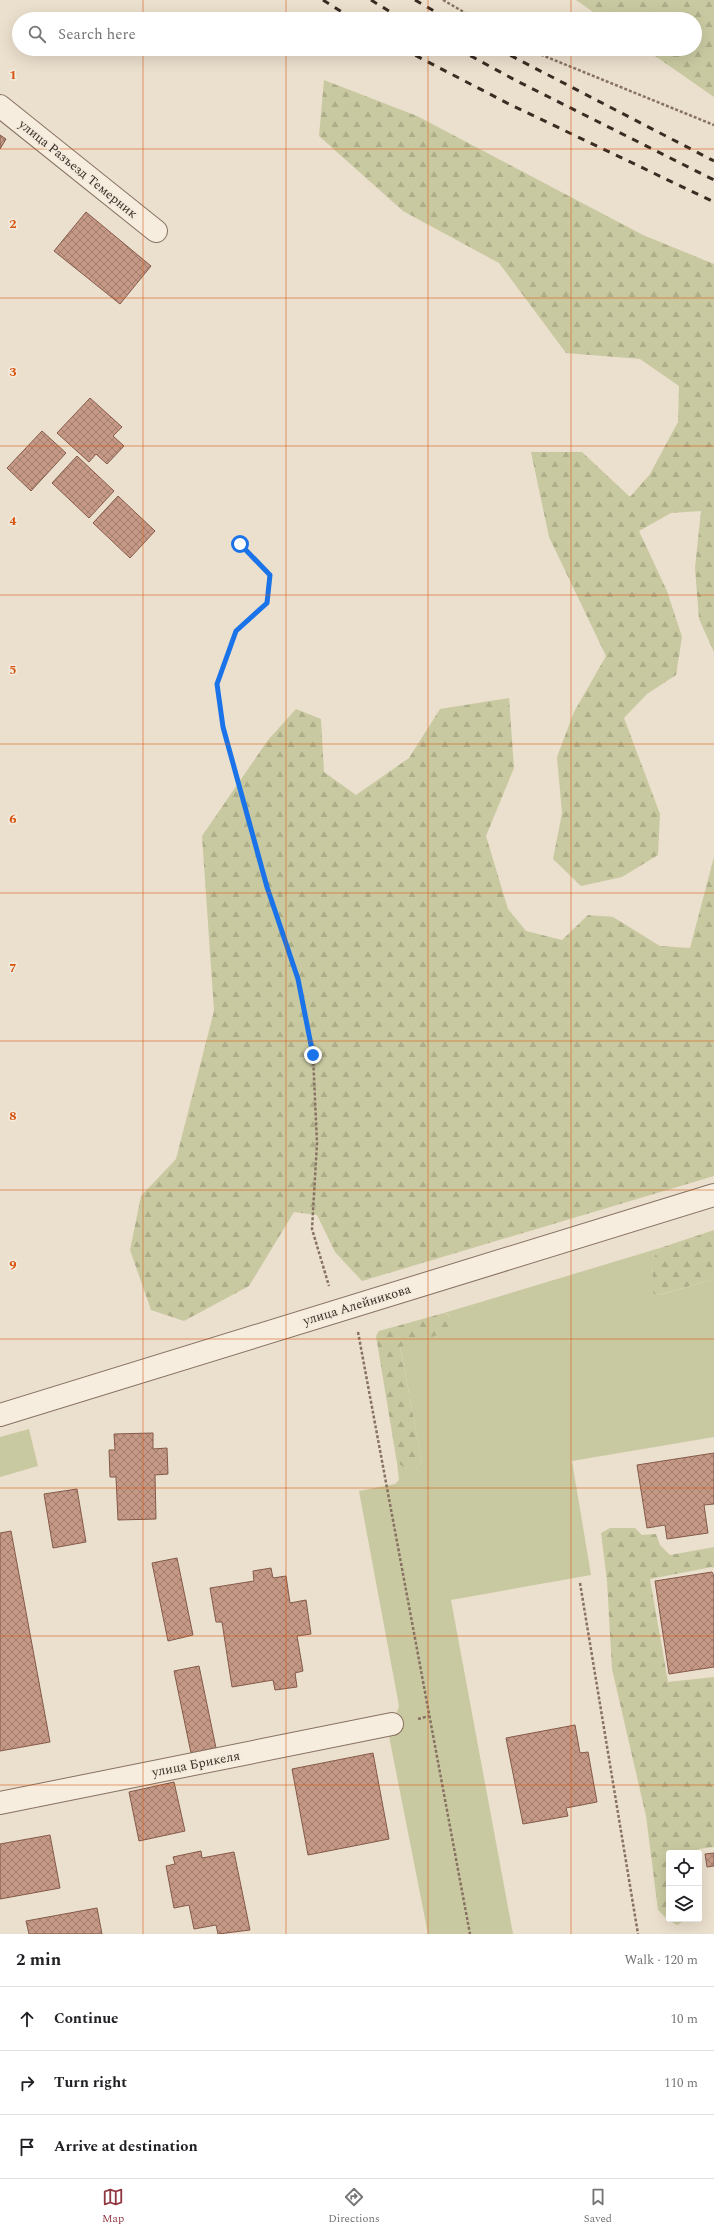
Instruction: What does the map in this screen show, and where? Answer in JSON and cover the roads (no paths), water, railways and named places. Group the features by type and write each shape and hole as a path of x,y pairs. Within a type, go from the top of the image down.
{"street":[{"name":"улица Разъезд Темерник","path":"0,106 156,231"},
{"name":"улица Алейникова","path":"0,1415 714,1195"},
{"name":"улица Брикеля","path":"0,1803 392,1724"}],"railway":[{"path":"323,0 342,12"},
{"path":"371,0 391,12"},
{"path":"415,0 436,12"},
{"path":"416,56 509,104 714,202"},
{"path":"471,56 515,80 714,180"},
{"path":"512,56 714,161"}]}
